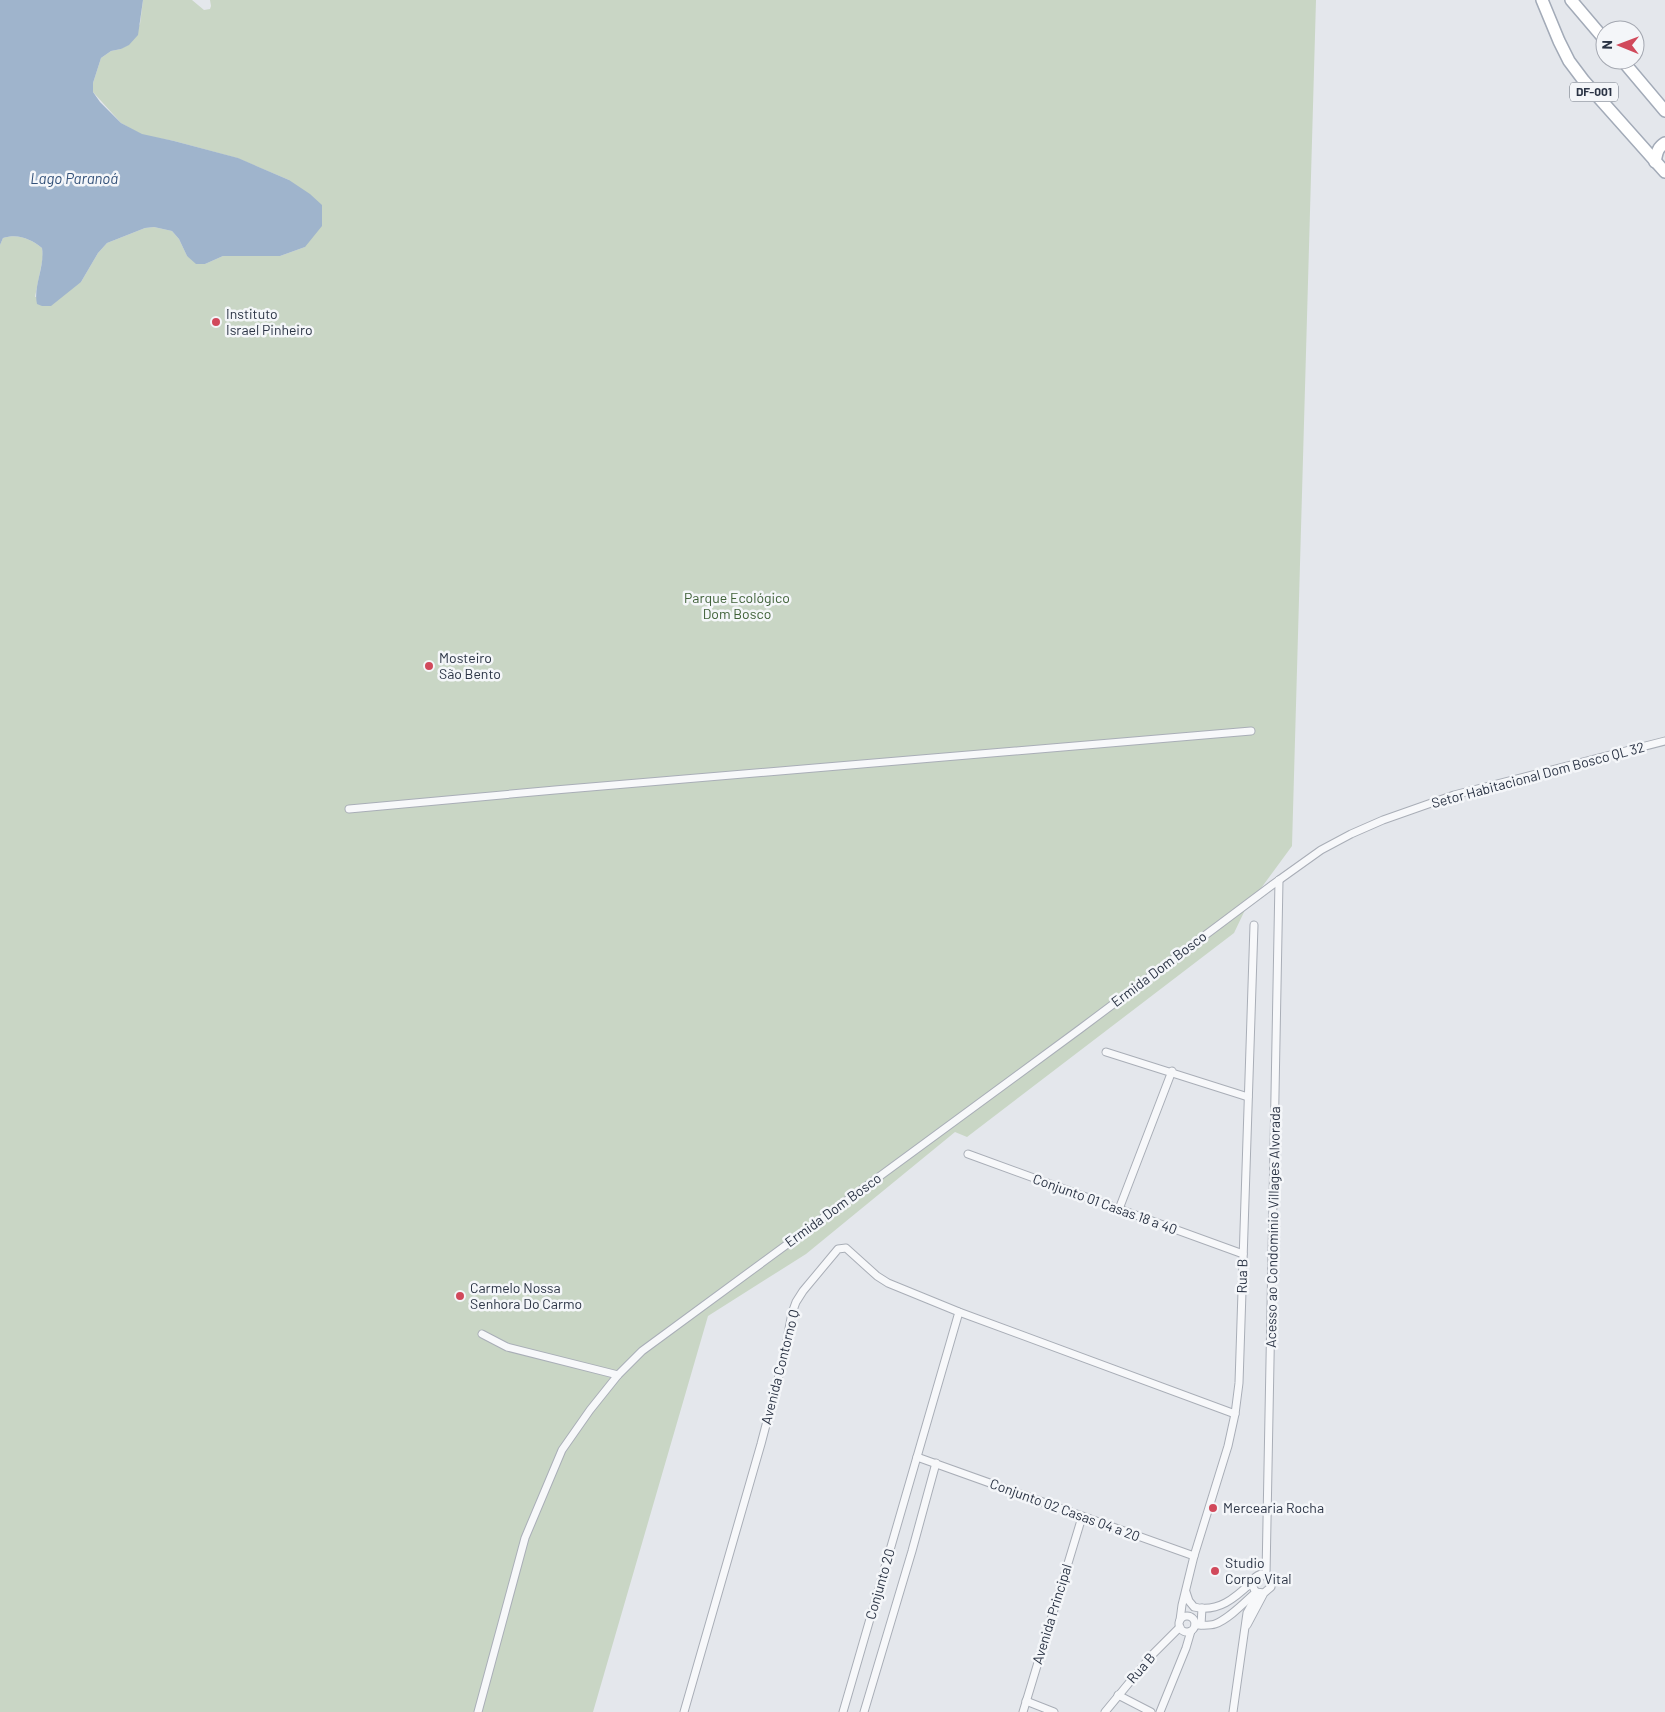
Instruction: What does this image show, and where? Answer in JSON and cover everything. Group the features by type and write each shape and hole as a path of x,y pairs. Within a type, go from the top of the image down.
{"main road":[{"name":"DF-001","path":"1542,0 1569,61 1584,82 1665,172"},
{"path":"1571,0 1595,28"},
{"name":"DF-001","path":"1630,70 1665,111"},
{"path":"1655,162 1660,146 1665,143"}],"street":[{"path":"349,809 1251,731"},
{"name":"Setor Habitacional Dom Bosco QL 32","path":"1279,880 1321,850 1351,834 1424,805 1454,795 1665,741"},
{"name":"Ermida Dom Bosco","path":"478,1712 525,1538 559,1458 590,1410 618,1375 668,1331 1080,1029 1279,880"},
{"name":"Acesso ao Condomínio Villages Alvorada","path":"1266,1575 1279,880"},
{"name":"Rua B","path":"1105,1712 1181,1621 1182,1605 1194,1556 1221,1471 1235,1414 1239,1383 1254,925"},
{"path":"1106,1052 1248,1097"},
{"path":"1119,1209 1172,1072"},
{"name":"Conjunto 01 Casas 18 a 40","path":"968,1154 1242,1254"},
{"name":"Avenida Contorno Q","path":"684,1712 766,1426 783,1360 792,1313 796,1302 838,1249 846,1248 877,1276 888,1283 959,1312 1235,1414"},
{"name":"Conjunto 20","path":"843,1712 959,1312"},
{"path":"482,1334 507,1347 618,1375"},
{"name":"Conjunto 02 Casas 04 a 20","path":"917,1457 1194,1556"},
{"name":"Conjunto 20","path":"864,1712 936,1463"},
{"name":"Avenida Principal","path":"1023,1712 1082,1517"},
{"path":"1257,1575 1266,1575 1271,1582 1271,1587 1268,1591 1259,1592 1220,1622 1183,1631 1181,1621 1188,1610 1194,1607 1214,1608 1228,1602 1252,1582 1257,1575"},
{"path":"1252,1582 1253,1587 1259,1592"},
{"path":"1186,1591 1189,1601 1194,1607"},
{"path":"1233,1712 1246,1628 1259,1592"},
{"path":"1160,1712 1196,1627 1202,1608"},
{"path":"1181,1621 1192,1618 1196,1627"},
{"path":"1118,1695 1151,1712"},
{"path":"1026,1701 1054,1712"}],"green space":[{"name":"Parque Ecológico Dom Bosco","path":"143,0 192,0 204,10 210,9 210,0 1316,0 1292,846 1245,910 1234,933 967,1137 955,1132 806,1254 708,1316 593,1712 0,1712 0,245 3,238 14,236 29,240 42,248 43,257 35,297 81,282 98,253 107,243 145,228 154,227 172,231 179,239 187,256 205,264 223,256 280,256 305,247 289,180 237,158 174,141 142,135 121,123 93,92 93,83 101,58 111,51 121,49 140,24"}],"water":[{"name":"Lago Paranoá","path":"0,0 143,0 138,35 129,45 111,51 101,58 93,83 93,92 100,102 121,123 142,134 238,158 289,180 310,194 322,205 322,226 305,247 280,256 223,256 205,264 196,264 187,256 179,239 172,231 154,227 145,228 107,243 98,253 81,282 51,306 37,304 36,297 42,262 42,248 29,240 14,236 3,238 0,245"}],"place":[{"name":"Instituto Israel Pinheiro","path":"216,322"},
{"name":"Mosteiro São Bento","path":"429,666"},
{"name":"Carmelo Nossa Senhora Do Carmo","path":"460,1296"},
{"name":"Mercearia Rocha","path":"1213,1508"},
{"name":"Studio Corpo Vital","path":"1215,1571"}]}
